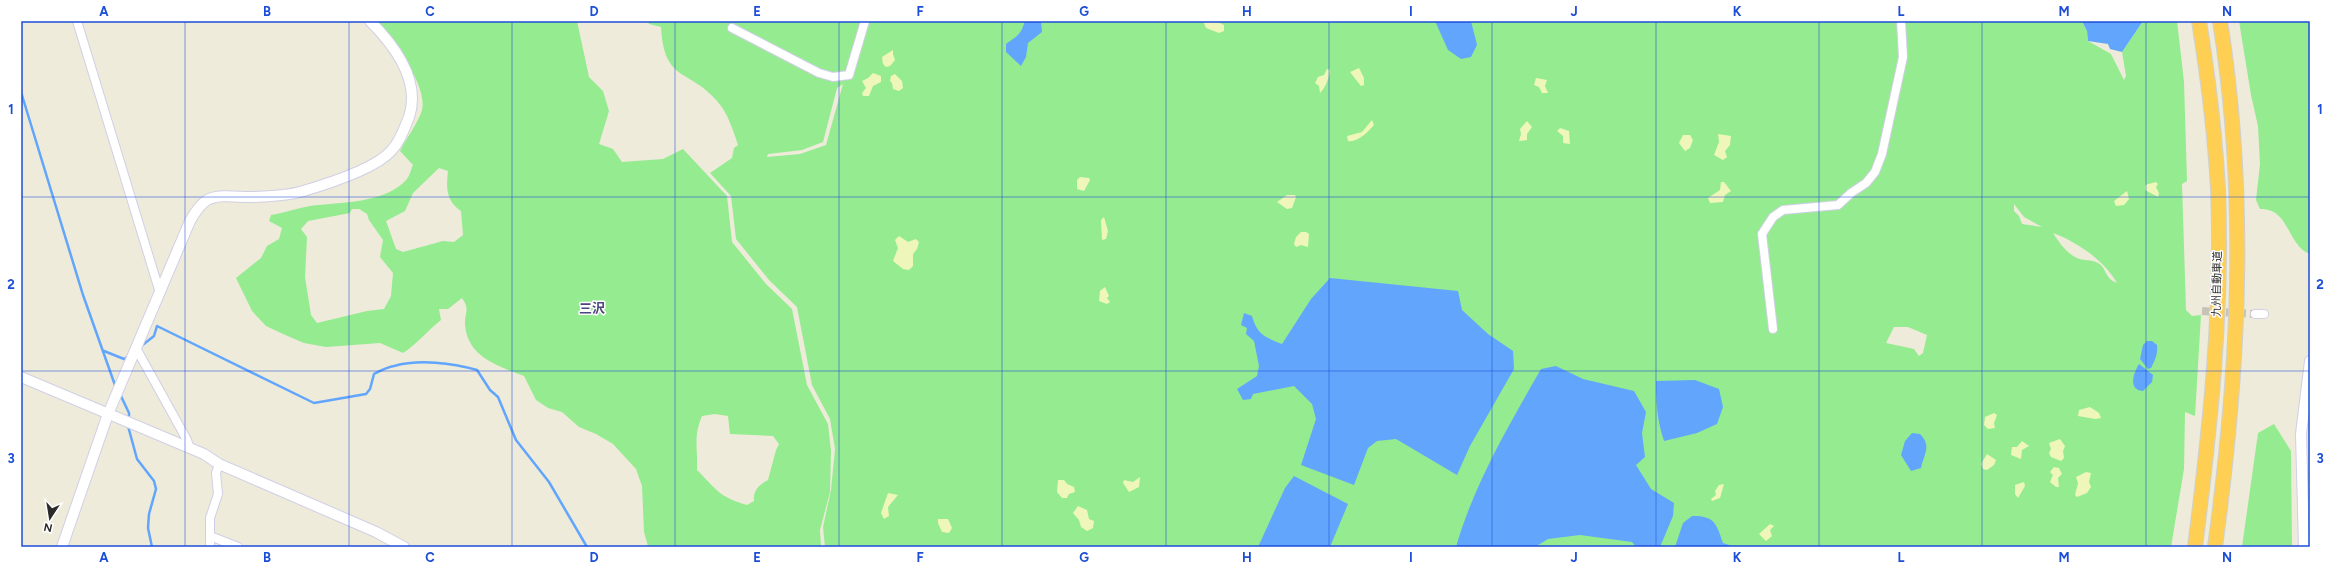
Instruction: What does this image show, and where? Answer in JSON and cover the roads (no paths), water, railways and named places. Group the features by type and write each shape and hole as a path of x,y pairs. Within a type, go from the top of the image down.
{"highway":[{"name":"九州自動車道","path":"2195,547 2210,421 2218,293 2218,241 2214,134 2208,79 2199,21"},
{"name":"九州自動車道","path":"2215,547 2235,362 2239,241 2234,131 2220,21"}],"street":[{"path":"77,21 160,293"},
{"path":"62,547 108,414 190,221 197,209 206,201 230,196 253,197 299,192 368,167 392,151 399,139 411,110 412,86 402,64 387,38 370,21"},
{"path":"732,28 819,73 833,77 849,75 865,21"},
{"path":"1773,329 1762,234 1773,217 1783,210 1838,205 1851,193 1866,184 1875,172 1882,154 1903,57 1901,21"},
{"path":"2255,314 2264,314"},
{"path":"136,348 187,440 190,449"},
{"path":"2304,547 2301,434 2310,361"},
{"path":"21,377 190,449 219,464 376,532 404,547"},
{"path":"210,547 210,518 218,494 216,473 219,464"},
{"path":"210,536 238,547"}],"water":[{"path":"1025,21 1041,21 1042,32 1028,43 1026,57 1021,66 1006,52 1006,44 1020,33"},
{"path":"1435,21 1471,21 1477,45 1471,57 1461,59 1448,50"},
{"path":"2082,21 2143,21 2122,52 2110,49 2108,44 2088,41 2087,31"},
{"path":"1330,278 1458,291 1462,310 1488,334 1513,351 1514,369 1470,446 1457,475 1396,439 1377,441 1368,448 1354,485 1301,465 1316,419 1312,404 1294,386 1253,394 1251,399 1243,400 1237,389 1257,376 1259,366 1254,341 1246,334 1247,328 1241,325 1244,313 1252,316 1256,327 1262,334 1282,344 1311,299"},
{"path":"2147,341 2152,341 2157,345 2157,354 2154,362 2151,368 2148,369 2140,359 2143,345"},
{"path":"2139,364 2153,375 2152,382 2143,391 2138,390 2133,384 2135,371"},
{"path":"1556,366 1583,379 1634,391 1646,412 1642,433 1645,457 1636,465 1651,489 1674,503 1673,516 1660,547 1636,547 1632,542 1580,535 1548,539 1535,547 1456,547 1472,500 1493,455 1541,369"},
{"path":"1695,380 1719,389 1723,407 1717,424 1697,433 1664,441 1657,411 1656,381"},
{"path":"1912,433 1920,434 1924,438 1926,442 1926,450 1921,468 1911,471 1901,455 1905,441"},
{"path":"1294,476 1348,504 1330,547 1258,547 1285,488"},
{"path":"1692,516 1706,517 1710,519 1714,522 1723,543 1735,547 1675,547 1683,523"}],"waterway":[{"path":"21,92 83,295 116,388"},
{"path":"140,347 154,336 157,326 314,403 366,394 370,389 374,374 389,367 425,362 457,365 477,370 490,390 498,397 516,440 549,482 587,547"},
{"path":"104,351 124,359 129,356"},
{"path":"120,394 129,413 129,419"},
{"path":"128,426 137,459 154,481 156,489 149,514 148,528 152,547"}],"tunnel":[{"path":"2202,311 2255,314"}],"district":[{"name":"三沢","path":"592,308"}]}
